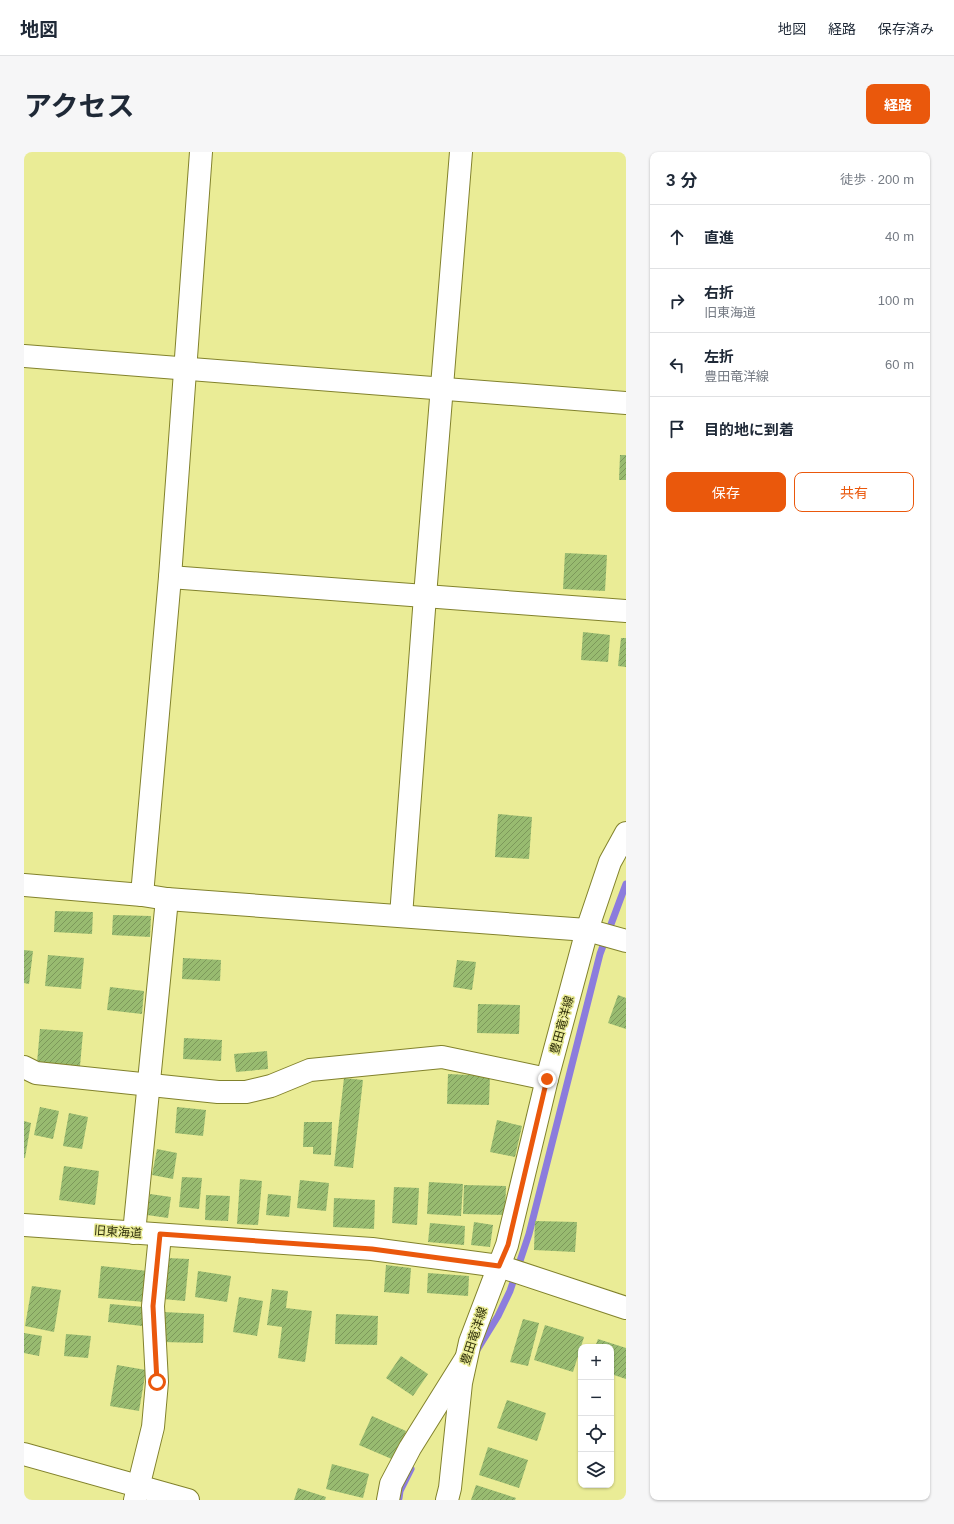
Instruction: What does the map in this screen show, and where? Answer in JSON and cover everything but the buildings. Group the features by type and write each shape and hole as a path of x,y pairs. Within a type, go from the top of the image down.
{"street":[{"path":"142,895 170,577 201,152"},
{"path":"401,916 441,388 461,152"},
{"path":"24,356 626,403"},
{"path":"170,577 626,611"},
{"name":"豊田竜洋線","path":"447,1500 450,1488 461,1383 470,1342 508,1245 547,1079 587,930 610,862 626,833"},
{"path":"24,885 142,895 167,899 587,930 626,941"},
{"path":"134,1233 167,899"},
{"path":"24,1067 36,1073 218,1092 246,1092 271,1086 310,1070 442,1057 547,1079"},
{"name":"旧東海道","path":"24,1225 372,1249 499,1266 626,1308"},
{"path":"137,1493 153,1427 157,1382 153,1306 160,1234"},
{"path":"388,1500 391,1484 410,1448 466,1359"},
{"path":"24,1454 137,1493 188,1500"}],"waterway":[{"path":"477,1350 498,1316 510,1291 529,1234 600,954 626,884"},
{"path":"399,1498 400,1491 411,1469"}],"route":[{"path":"157,1382 153,1306 160,1234 372,1249 499,1266 508,1245 547,1079"}]}
